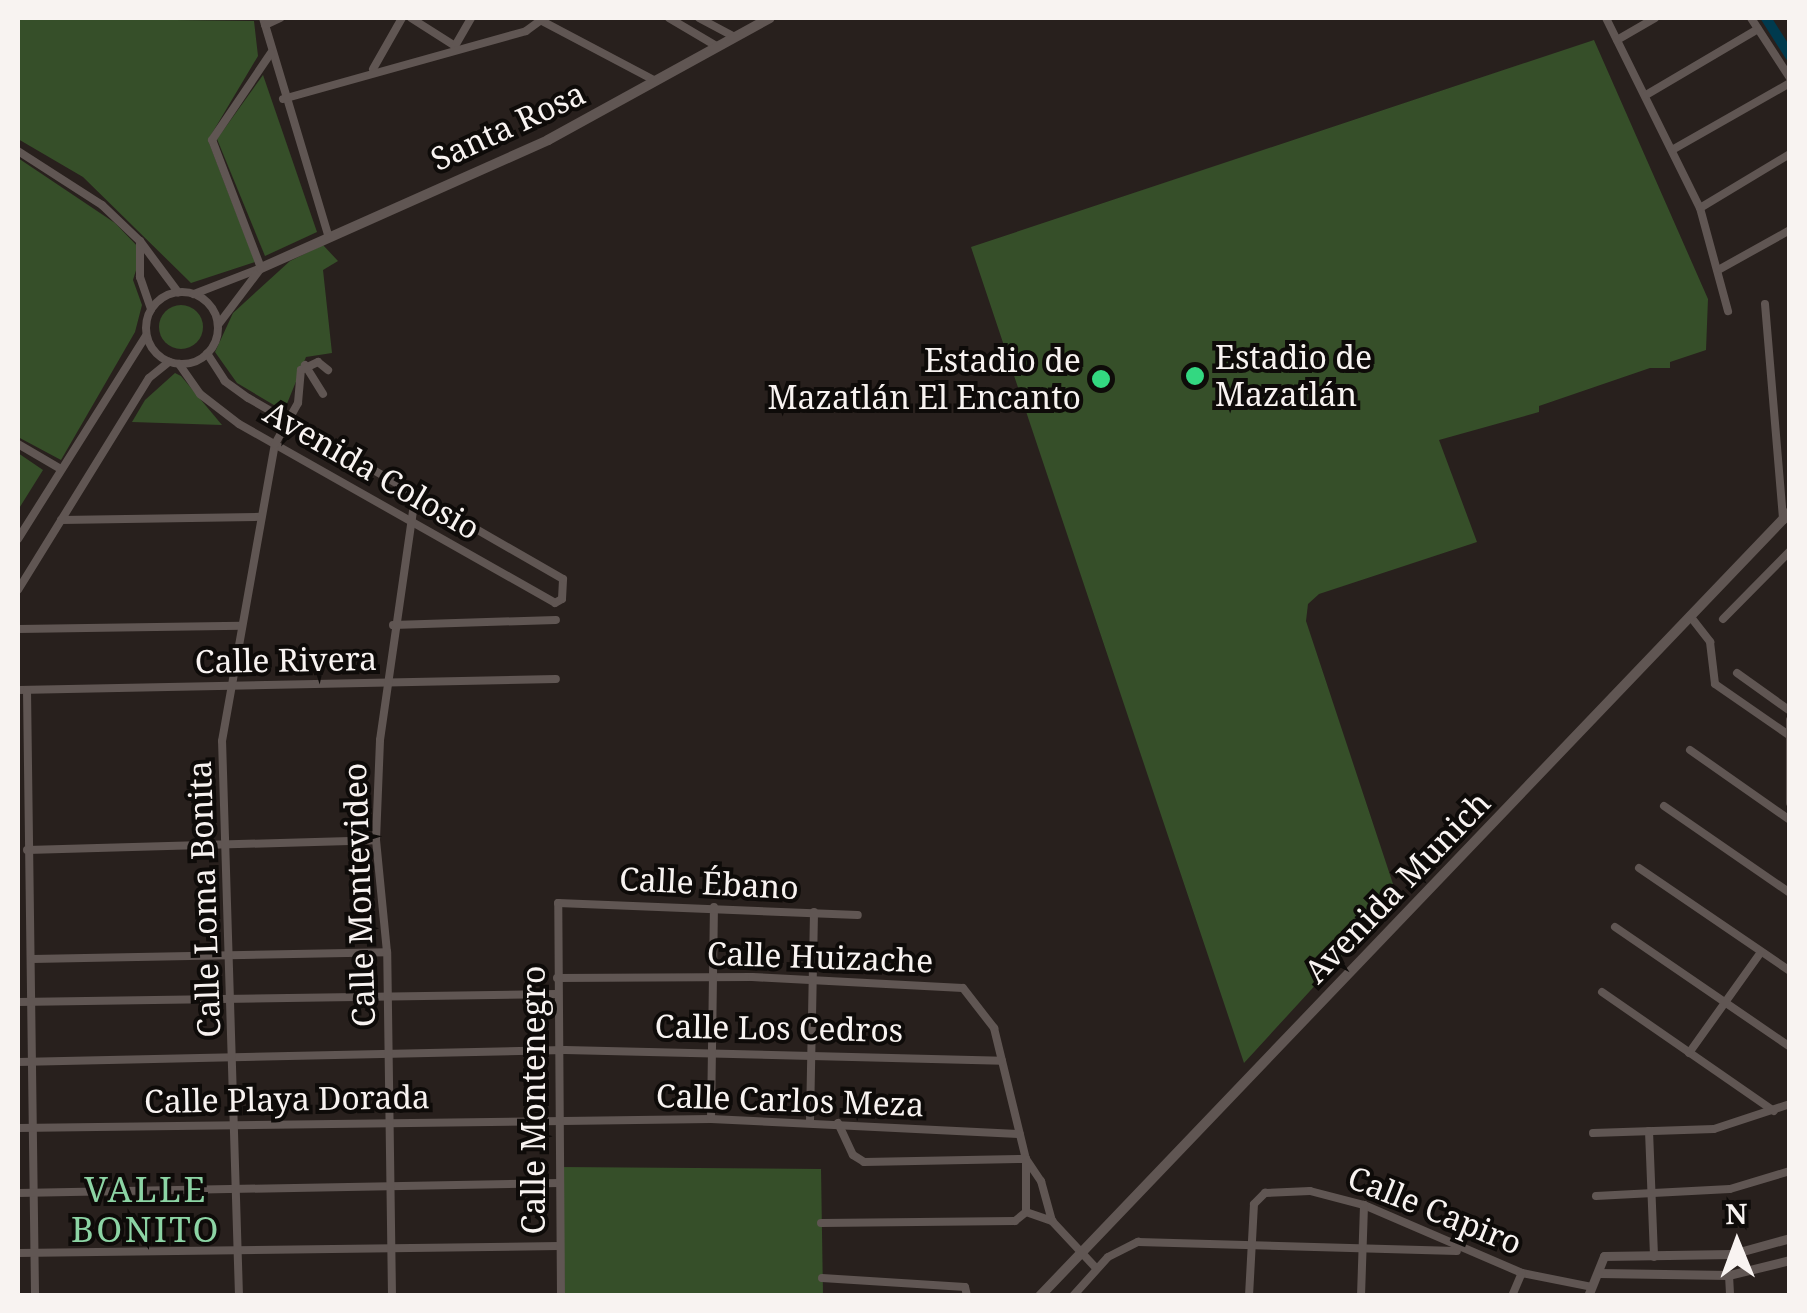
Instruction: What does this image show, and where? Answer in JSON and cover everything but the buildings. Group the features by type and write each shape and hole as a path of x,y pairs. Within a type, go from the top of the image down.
{"main road":[{"name":"Santa Rosa","path":"261,268 548,140 770,18"},
{"name":"Avenida Munich","path":"1043,1294 1786,516"}],"street":[{"path":"280,18 264,21 271,53 328,235"},
{"path":"372,69 402,18"},
{"path":"411,18 455,46"},
{"path":"455,46 471,18"},
{"path":"669,18 718,48"},
{"path":"699,18 736,38"},
{"path":"711,25 720,18"},
{"path":"1606,18 1700,208 1720,268 1728,310"},
{"path":"1617,40 1655,18"},
{"path":"1672,150 1790,81 1751,18"},
{"path":"283,99 372,69 526,31 542,19 656,82"},
{"path":"1646,94 1758,29"},
{"path":"261,268 212,140 271,53"},
{"path":"18,152 102,205 140,241 178,292"},
{"path":"1700,208 1790,154"},
{"path":"1720,268 1790,230"},
{"path":"18,539 59,468 146,336 151,309 140,277 140,241"},
{"path":"194,294 261,268"},
{"path":"18,590 149,378 174,363 207,354 218,325 261,268"},
{"path":"151,309 178,292 194,294 211,306 218,325"},
{"path":"1764,304 1786,516"},
{"path":"146,336 174,363"},
{"name":"Avenida Colosio","path":"174,363 215,408 275,444 555,603 565,594 563,579 248,398 225,381 207,354"},
{"path":"323,394 305,365 318,362 328,370"},
{"name":"Calle Loma Bonita","path":"238,1296 236,1058 233,955 221,844 222,741 275,444 288,422 305,365"},
{"path":"18,444 59,468"},
{"name":"Calle Montevideo","path":"392,1296 387,952 376,840 393,625 416,496"},
{"path":"60,520 260,518"},
{"path":"1723,618 1790,551"},
{"path":"1690,616 1710,642 1715,684 1788,735"},
{"path":"393,625 556,620"},
{"path":"18,629 242,626"},
{"path":"1738,674 1790,711"},
{"name":"Calle Rivera","path":"22,690 556,680"},
{"path":"22,690 22,793 33,1001 36,1296"},
{"path":"1790,720 1790,802"},
{"path":"1690,750 1790,820"},
{"path":"1664,806 1790,893"},
{"path":"27,850 376,840"},
{"path":"1639,868 1790,971"},
{"name":"Calle Ébano","path":"558,903 714,906 858,915"},
{"name":"Calle Montenegro","path":"558,903 556,1054 561,1296"},
{"path":"711,1119 714,906"},
{"path":"810,1122 814,912"},
{"path":"1614,927 1790,1047"},
{"path":"32,959 387,952"},
{"path":"1689,1054 1761,952"},
{"name":"Calle Huizache","path":"556,978 712,977 962,988 988,1012 1026,1160 1041,1181 1052,1221 1096,1268"},
{"path":"1602,992 1774,1111"},
{"path":"18,1002 556,994"},
{"name":"Calle Los Cedros","path":"18,1062 713,1051 1002,1061"},
{"path":"1592,1133 1714,1129 1790,1104"},
{"name":"Calle Carlos Meza","path":"558,1123 711,1119 1020,1134"},
{"name":"Calle Playa Dorada","path":"18,1128 558,1123"},
{"path":"838,1123 853,1155 864,1162 1026,1160 1024,1215"},
{"path":"1649,1131 1654,1257"},
{"path":"1596,1196 1746,1186 1790,1171"},
{"path":"18,1193 559,1183"},
{"name":"Calle Capiro","path":"1251,1248 1259,1197 1310,1191 1364,1204 1464,1251 1590,1291"},
{"path":"1362,1296 1364,1204"},
{"path":"821,1223 1024,1215 1052,1221"},
{"path":"1590,1291 1604,1256 1732,1254 1790,1238"},
{"path":"1074,1296 1096,1268 1138,1242 1464,1251"},
{"path":"18,1253 560,1246"},
{"path":"1249,1296 1251,1248"},
{"path":"1599,1273 1729,1275 1790,1260"},
{"path":"1512,1296 1522,1272"},
{"path":"1729,1275 1730,1296"},
{"path":"822,1278 966,1291"}],"green space":[{"path":"18,18 254,21 258,56 208,140 255,262 191,283 83,177 18,139"},
{"path":"1594,40 1708,299 1706,350 1670,362 1670,368 1650,368 1539,406 1539,412 1439,440 1477,542 1319,594 1308,604 1306,621 1397,896 1244,1063 971,247"},
{"path":"263,75 317,232 265,256 217,139"},
{"path":"18,158 115,223 142,251 133,280 142,305 135,332 61,460 18,437"},
{"path":"323,245 338,261 323,270 332,353 306,357 284,411 237,383 215,352 233,313 290,261"},
{"path":"181,305 197,311 203,327 197,343 181,349 165,343 159,327 165,311"},
{"path":"175,373 222,425 132,422 145,400"},
{"path":"18,453 43,470 18,510"},
{"path":"561,1167 821,1169 823,1295 565,1295"}],"waterway":[{"path":"1766,18 1790,56"}],"place":[{"name":"Estadio de Mazatlán","path":"1195,376"},
{"name":"Estadio de Mazatlán El Encanto","path":"1101,379"}],"district":[{"name":"VALLE BONITO","path":"146,1209"}]}
